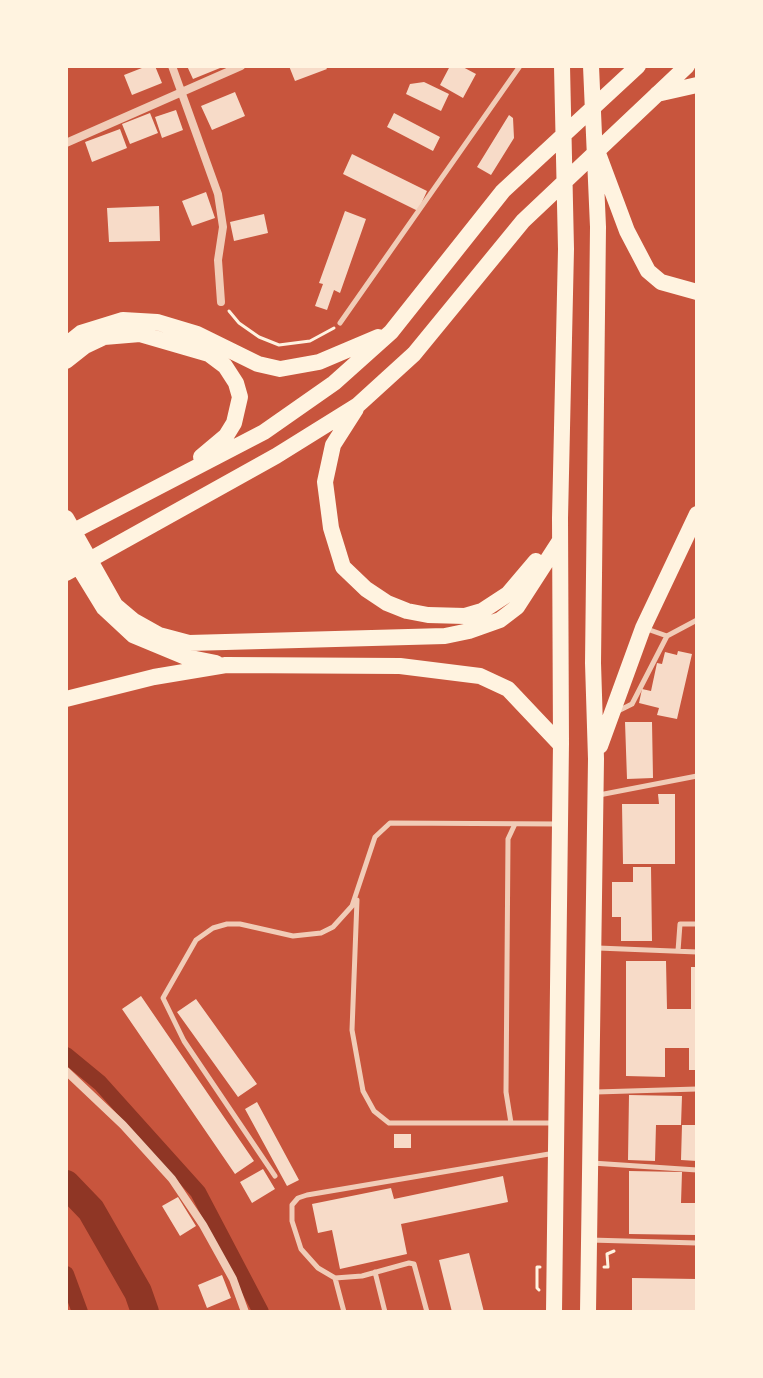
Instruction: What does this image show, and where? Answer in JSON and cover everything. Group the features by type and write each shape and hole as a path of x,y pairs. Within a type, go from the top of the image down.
{"highway":[{"path":"554,1312 560,518 566,249 562,66"},
{"path":"588,1312 596,759 593,663 598,227 591,66"},
{"path":"66,535 264,432 334,383 391,332 503,191 638,66"},
{"path":"66,573 276,456 358,405 414,354 523,221 687,66"},
{"path":"655,94 697,85"},
{"path":"594,143 637,254 648,271 661,282 697,292"},
{"path":"66,345 81,333 123,320 157,322 197,334 258,364 280,369 319,362 391,332"},
{"path":"66,361 85,346 104,337 140,334 209,354 225,366 236,383 240,397 234,423 226,436 175,479"},
{"path":"358,405 333,445 325,482 331,528 343,567 366,589 387,603 407,611 447,616 465,616 482,611 508,594 524,578 560,518"},
{"path":"596,759 643,628 697,514"},
{"path":"66,518 104,608 133,635 186,657 226,665"},
{"path":"66,546 97,587 134,621 159,635 189,643 445,636 500,620 517,607 560,540"},
{"path":"66,699 154,677 226,665 376,664 480,676 508,689 560,744"}],"street":[{"path":"172,66 218,194 223,227 218,260 221,302"},
{"path":"66,143 241,66"},
{"path":"66,1071 123,1125 172,1179 203,1225 233,1279 245,1312"}],"lane":[{"path":"340,323 520,66"},
{"path":"610,715 632,704 667,636 697,620"},
{"path":"643,628 667,636"},
{"path":"594,796 628,792 697,776"},
{"path":"557,1123 389,1123 374,1111 363,1091 352,1030 358,895 375,837 390,823 560,824"},
{"path":"511,1123 506,1092 508,839 515,824"},
{"path":"275,1176 184,1041 163,998 187,952 196,940 213,928 240,924 293,936 321,933 344,916 358,895"},
{"path":"678,951 680,924 697,924"},
{"path":"593,947 697,952"},
{"path":"591,1092 697,1089"},
{"path":"427,1312 414,1264 335,1278 318,1268 301,1249 292,1221 292,1205 298,1198 556,1153"},
{"path":"591,1163 697,1170"},
{"path":"589,1240 697,1243"},
{"path":"375,1272 385,1312"},
{"path":"335,1278 344,1312"}],"path":[{"path":"221,302 239,323 259,337 279,345 310,341 340,323"},
{"path":"607,1254 608,1267"},
{"path":"537,1267 537,1288"}],"building":[{"path":"155,66 162,83 132,95 124,75"},
{"path":"187,66 225,66 193,79"},
{"path":"289,66 325,66 327,69 295,81"},
{"path":"450,66 461,66 476,74 463,98 440,85"},
{"path":"424,82 449,94 441,111 406,94 410,84"},
{"path":"235,92 245,116 212,130 201,106"},
{"path":"176,110 183,130 162,138 155,117"},
{"path":"150,113 158,133 130,144 122,124"},
{"path":"394,113 440,137 433,151 387,127"},
{"path":"509,115 513,118 514,138 491,175 477,167"},
{"path":"120,129 127,148 92,162 85,142"},
{"path":"352,154 427,191 418,211 343,174"},
{"path":"206,192 215,218 192,226 182,201"},
{"path":"159,206 160,241 109,242 107,208"},
{"path":"345,211 366,219 340,293 334,290 327,310 315,306 323,284 319,283"},
{"path":"264,214 268,233 234,241 230,222"},
{"path":"678,651 692,654 677,719 657,715 659,708 639,703 642,689 651,691 657,663 662,664 665,652 677,655"},
{"path":"625,722 652,722 653,778 627,779"},
{"path":"658,794 675,794 675,864 623,864 622,804 659,804"},
{"path":"633,867 651,867 652,941 621,941 621,917 612,917 612,882 633,882"},
{"path":"626,961 666,961 667,1009 691,1009 691,967 697,967 697,1070 689,1070 689,1048 665,1048 665,1077 626,1076"},
{"path":"141,996 254,1161 235,1174 122,1009"},
{"path":"196,999 257,1084 238,1097 177,1012"},
{"path":"629,1095 682,1096 681,1125 656,1125 655,1161 628,1160"},
{"path":"257,1102 299,1180 287,1186 245,1109"},
{"path":"682,1125 697,1125 697,1161 681,1160"},
{"path":"394,1134 411,1134 411,1148 394,1148"},
{"path":"263,1169 275,1189 252,1203 240,1182"},
{"path":"629,1171 682,1172 681,1203 697,1203 697,1235 629,1234"},
{"path":"503,1176 508,1202 401,1224 407,1254 340,1269 332,1230 318,1233 312,1204 391,1188 394,1199"},
{"path":"178,1197 196,1226 180,1236 162,1206"},
{"path":"469,1253 484,1312 452,1312 439,1260"},
{"path":"222,1275 231,1298 207,1308 198,1285"},
{"path":"632,1278 697,1279 697,1311 632,1310"}],"waterway":[{"path":"66,1055 100,1083 198,1192 261,1312"},
{"path":"66,1184 91,1210 138,1292 145,1312"},
{"path":"66,1274 80,1312"}]}
